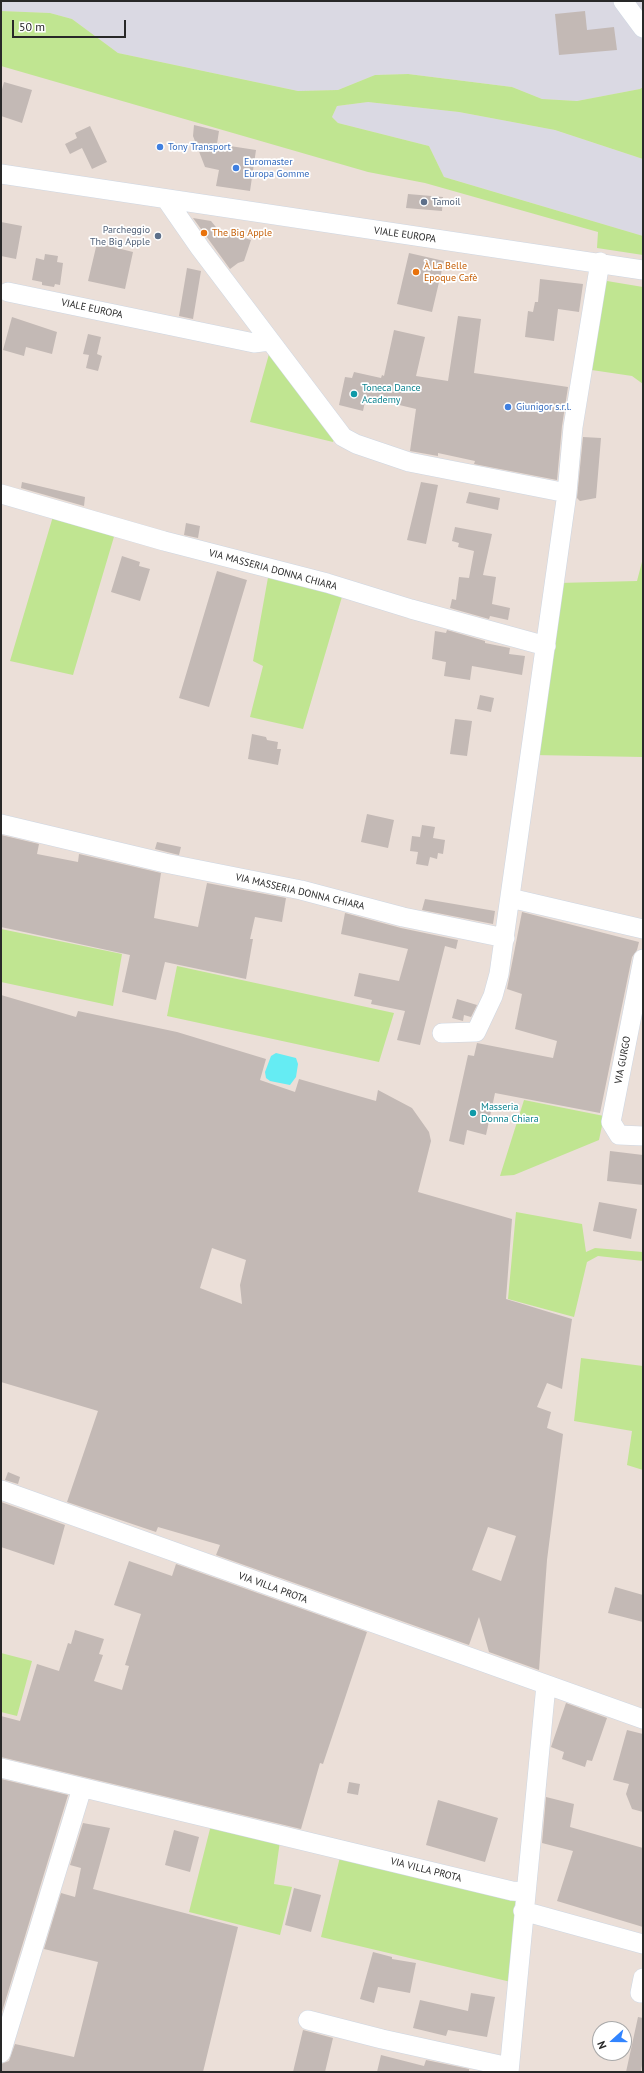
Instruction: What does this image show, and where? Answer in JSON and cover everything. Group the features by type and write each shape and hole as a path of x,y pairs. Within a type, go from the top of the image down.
{"street":[{"path":"623,1 643,28"},
{"name":"VIALE EUROPA","path":"1,174 600,262 643,270"},
{"path":"166,199 200,248 343,437 356,444 410,462 567,493"},
{"path":"442,1033 476,1032 480,1027 493,996 505,938 567,493 573,427 600,262"},
{"name":"VIALE EUROPA","path":"8,292 254,342 270,341"},
{"name":"VIA MASSERIA DONNA CHIARA","path":"1,494 164,541 327,583 411,610 546,646"},
{"name":"VIA MASSERIA DONNA CHIARA","path":"1,824 165,863 301,890 403,917 505,938"},
{"path":"510,898 643,929"},
{"name":"VIA GURGO","path":"643,959 611,1122 619,1135 643,1136"},
{"name":"VIA VILLA PROTA","path":"1,1490 643,1719"},
{"path":"308,2020 509,2069 546,1685"},
{"name":"VIA VILLA PROTA","path":"1,1768 512,1891 524,1901 643,1944"},
{"path":"1,2053 82,1788"}],"shaded area":[{"path":"1,1 643,1 643,87 640,89 577,101 542,99 512,87 408,74 375,75 338,90 298,91 118,53 72,19 50,13 1,11"},
{"path":"368,102 459,112 555,130 643,159 643,236 444,177 429,146 338,123 332,117 337,106"}],"green space":[{"path":"1,11 50,13 72,19 118,53 298,91 338,90 375,75 408,74 512,87 542,99 577,101 640,89 643,87 643,159 555,130 459,112 368,102 337,106 332,117 338,123 429,146 444,177 643,236 643,255 597,248 598,232 425,183 368,172 1,66"},
{"path":"601,280 643,287 643,384 632,376 585,369"},
{"path":"269,354 336,433 333,442 250,422"},
{"path":"54,513 116,530 73,675 10,661"},
{"path":"643,558 643,757 533,755 558,583 637,581"},
{"path":"269,572 344,590 303,729 250,717 263,666 253,661"},
{"path":"1,929 122,954 113,1006 1,982"},
{"path":"177,966 394,1013 379,1062 167,1016"},
{"path":"524,1100 604,1116 599,1140 514,1175 500,1176"},
{"path":"516,1212 582,1224 586,1252 595,1248 643,1252 643,1261 598,1256 587,1262 574,1317 508,1299"},
{"path":"581,1358 643,1366 643,1470 627,1465 632,1431 574,1421"},
{"path":"1,1653 32,1661 17,1716 1,1712"},
{"path":"211,1825 280,1841 274,1884 292,1887 280,1935 189,1912"},
{"path":"340,1857 518,1897 511,1982 321,1937"}],"water":[{"path":"276,1053 296,1058 298,1064 296,1077 290,1085 270,1081 266,1078 265,1072 271,1056"}],"building":[{"path":"585,11 587,30 614,27 617,50 559,55 555,14"},
{"path":"4,82 32,90 22,123 1,116 1,93"},
{"name":"Euromaster Europa Gomme","path":"194,125 219,131 217,144 256,150 250,191 216,186 219,170 205,167 193,136"},
{"path":"90,126 107,162 92,169 82,148 70,154 65,144 77,138 75,133"},
{"path":"408,194 443,197 442,211 406,208"},
{"path":"193,218 211,221 224,237 232,234 251,240 244,261 238,263 230,269"},
{"path":"1,222 22,226 16,259 1,256"},
{"path":"97,243 133,252 125,289 88,281"},
{"path":"409,253 444,261 432,312 397,304"},
{"path":"45,254 58,256 57,262 63,263 60,285 55,284 54,287 42,285 42,282 32,280 36,258 44,260"},
{"path":"187,268 201,271 193,319 179,316"},
{"path":"540,279 583,284 579,312 558,309 554,341 525,337 528,311 533,312 535,302 538,302"},
{"name":"Giunigor s.r.l.","path":"458,316 481,319 474,373 568,387 562,426 557,480 474,464 475,461 438,453 438,456 410,451 416,409 366,397 363,411 339,405 345,377 352,378 354,372 381,378 382,375 384,376 394,330 425,337 416,376 448,381"},
{"path":"12,317 57,332 52,354 26,347 24,356 3,350"},
{"path":"88,334 101,337 97,354 102,356 98,371 86,368 89,355 83,354"},
{"path":"583,437 601,438 596,498 580,501 577,498"},
{"path":"22,482 85,497 84,506 21,488"},
{"path":"421,482 438,485 426,544 407,540"},
{"path":"469,492 500,498 498,510 466,503"},
{"path":"186,523 200,526 198,538 184,535"},
{"path":"455,527 492,534 483,575 496,577 492,604 510,608 508,620 490,616 489,619 450,608 452,599 456,600 459,577 469,578 474,551 458,547 459,543 452,541"},
{"path":"122,556 140,562 139,566 150,569 140,601 111,592"},
{"path":"217,571 247,580 209,707 179,698"},
{"path":"447,630 485,641 485,643 510,648 509,654 525,656 522,675 472,666 470,680 444,676 446,662 432,659 435,631 446,633"},
{"path":"480,695 494,698 491,712 477,709"},
{"path":"455,719 472,721 467,756 450,754"},
{"path":"252,734 266,737 267,740 278,742 277,749 281,749 278,765 248,759"},
{"path":"367,814 394,820 388,848 361,842"},
{"path":"422,825 435,827 433,838 445,840 443,854 438,853 437,859 430,857 428,866 416,864 418,852 410,851 412,836 420,837"},
{"path":"1,835 39,844 37,854 78,862 79,854 161,873 154,918 198,927 207,883 286,898 282,922 255,917 250,939 253,939 246,979 165,962 156,1000 122,992 130,955 1,927"},
{"path":"157,842 181,847 179,855 155,849"},
{"path":"425,899 495,911 493,924 422,910"},
{"path":"522,912 639,942 637,950 632,957 600,1113 495,1093 486,1135 467,1130 464,1145 449,1141 468,1055 474,1056 477,1043 553,1058 557,1041 515,1029 522,994 507,989"},
{"path":"345,913 401,928 458,940 456,949 445,946 420,1045 397,1040 405,1011 371,1004 372,1000 354,996 359,973 399,981 408,949 341,934"},
{"path":"1,995 76,1017 78,1011 177,1032 266,1059 260,1080 295,1092 299,1079 376,1101 378,1090 412,1108 429,1132 431,1141 418,1192 512,1219 506,1299 572,1319 562,1389 547,1383 537,1407 551,1412 547,1428 563,1434 547,1560 539,1670 489,1652 479,1617 469,1645 216,1555 220,1545 158,1527 156,1532 67,1502 98,1411 1,1382","holes":["212,1248 246,1260 240,1285 242,1304 200,1288","488,1527 516,1536 501,1581 472,1570"]},
{"path":"457,999 477,1005 471,1017 464,1015 463,1021 452,1018"},
{"path":"610,1151 643,1155 643,1185 607,1181"},
{"path":"599,1202 637,1209 631,1239 593,1231"},
{"path":"8,1472 20,1477 18,1484 5,1480"},
{"path":"1,1502 65,1525 54,1565 1,1547"},
{"path":"129,1561 172,1576 176,1564 367,1632 323,1764 320,1763 301,1829 1,1757 1,1716 20,1721 37,1664 59,1671 68,1643 71,1644 75,1630 104,1639 99,1654 103,1655 94,1681 122,1690 129,1666 125,1665 141,1614 114,1605"},
{"path":"615,1587 643,1595 643,1622 608,1613"},
{"path":"566,1703 607,1718 592,1761 587,1760 585,1767 562,1759 564,1752 551,1747"},
{"path":"627,1730 643,1734 643,1812 632,1809 626,1794 629,1784 613,1780"},
{"path":"1,1779 68,1795 1,2015"},
{"path":"349,1782 360,1784 358,1795 347,1793"},
{"path":"546,1797 574,1804 570,1827 643,1848 643,1927 557,1901 573,1851 542,1843"},
{"path":"438,1800 498,1818 485,1862 426,1845"},
{"path":"83,1823 110,1828 93,1889 238,1927 203,2072 1,2072 1,2064 9,2061 15,2044 74,2057 98,1962 44,1949 61,1893 75,1897 81,1868 70,1865"},
{"path":"174,1830 199,1837 190,1872 165,1865"},
{"path":"294,1888 321,1895 311,1932 285,1925"},
{"path":"373,1952 392,1957 392,1959 416,1963 410,1993 378,1987 374,2003 360,1999"},
{"path":"471,1993 495,1997 487,2037 448,2030 446,2036 413,2028 420,2000 468,2011"},
{"path":"638,2017 643,2018 643,2058 641,2072 626,2072 628,2061 632,2061 632,2044"},
{"path":"303,2030 333,2038 325,2072 293,2072"},
{"path":"381,2055 424,2066 426,2060 469,2069 469,2072 377,2072"}],"place":[{"name":"Tony Transport","path":"160,147"},
{"name":"Euromaster Europa Gomme","path":"236,168"},
{"name":"Tamoil","path":"424,202"},
{"name":"The Big Apple","path":"204,233"},
{"name":"Parcheggio The Big Apple","path":"158,236"},
{"name":"À La Belle Epoque Cafè","path":"416,272"},
{"name":"Toneca Dance Academy","path":"354,394"},
{"name":"Giunigor s.r.l.","path":"508,407"},
{"name":"Masseria Donna Chiara","path":"473,1113"}]}
